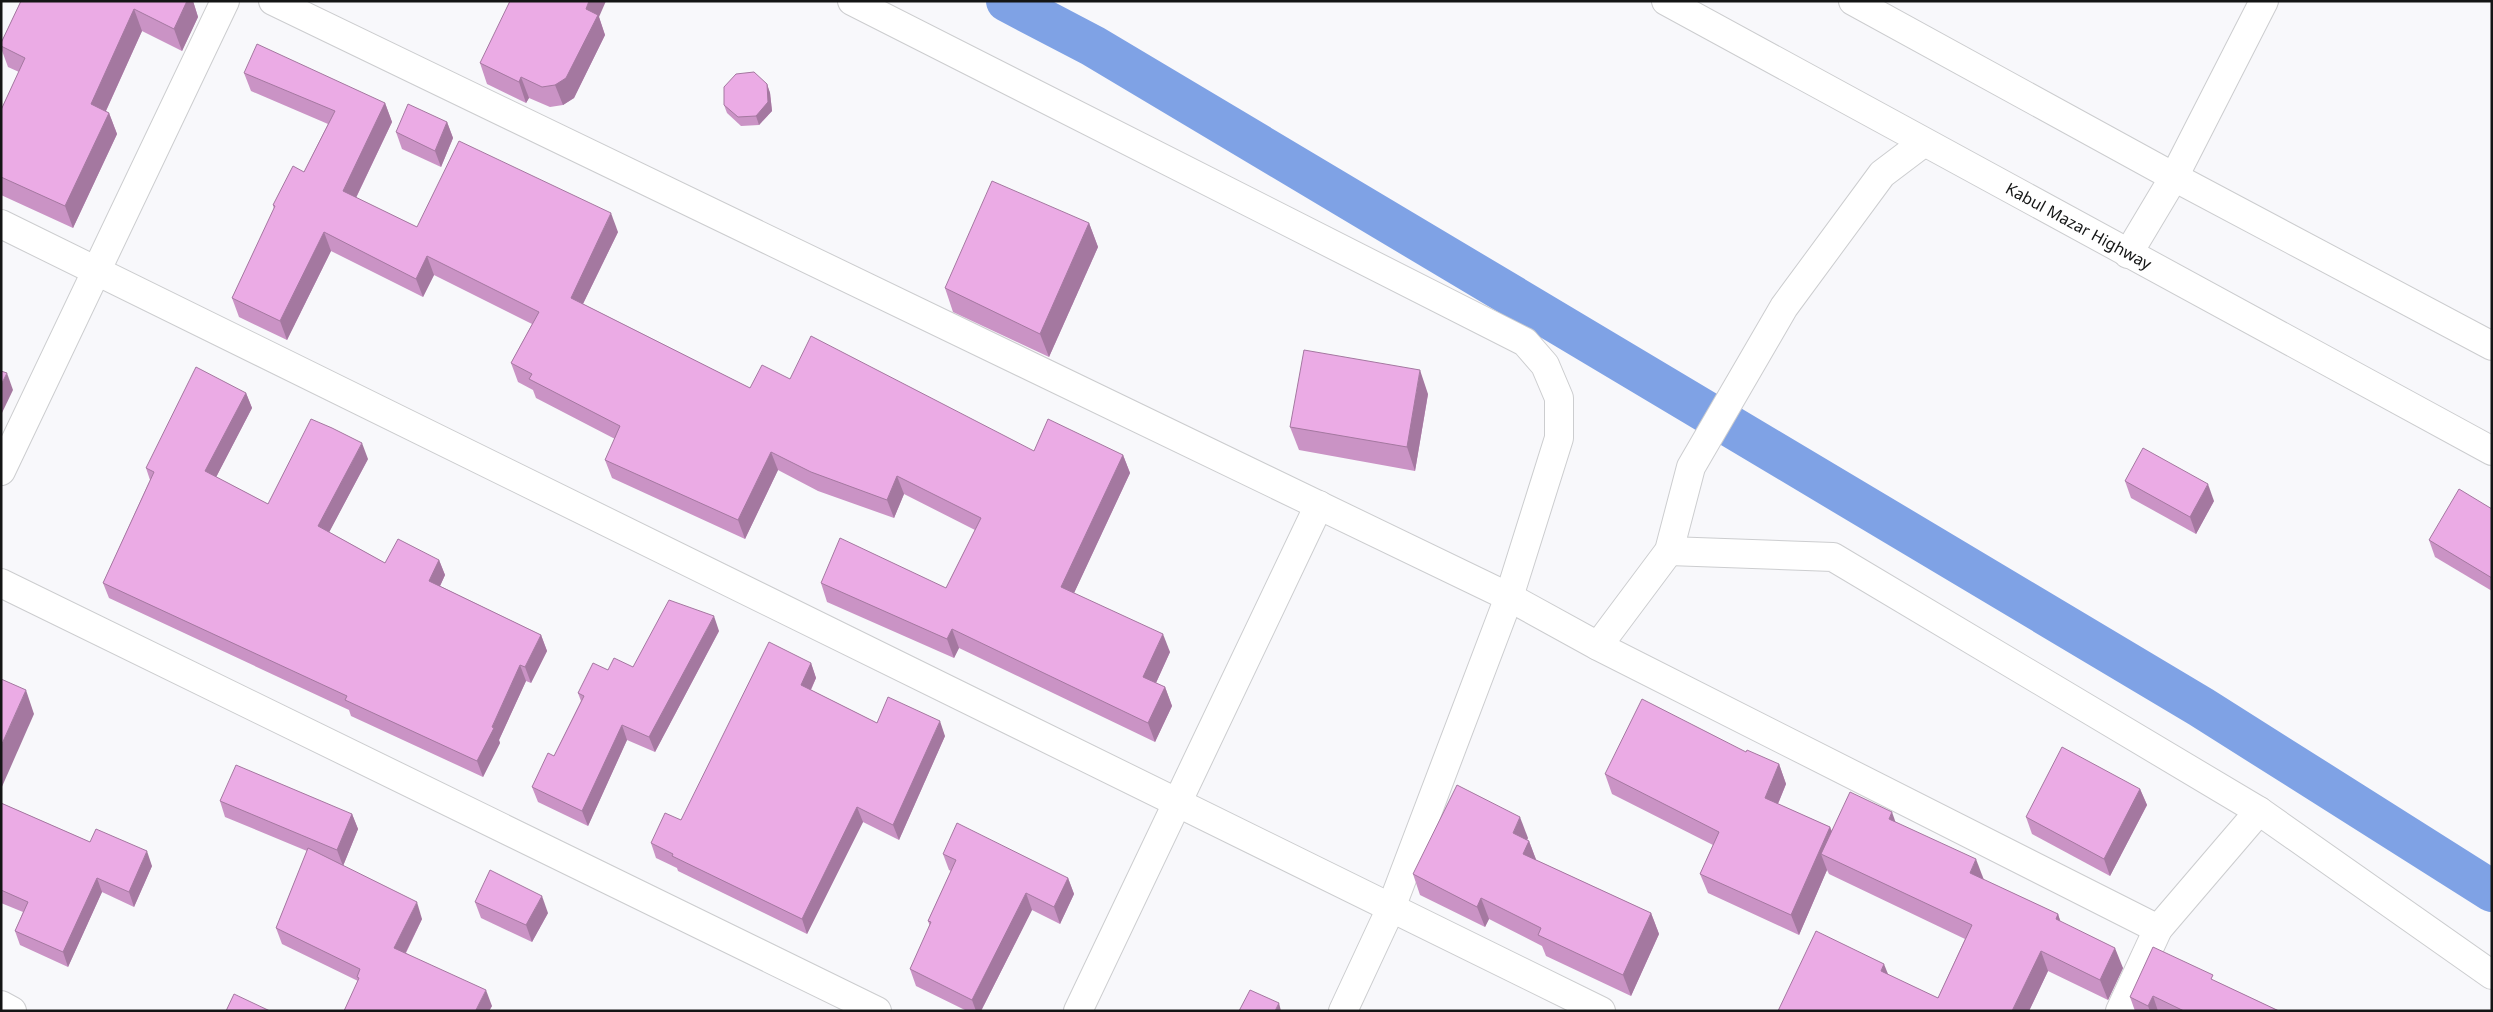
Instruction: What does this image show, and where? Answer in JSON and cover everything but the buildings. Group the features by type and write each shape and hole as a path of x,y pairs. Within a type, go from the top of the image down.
{"main road":[{"path":"1,471 225,1"},
{"path":"272,1 1509,597 1598,646 2158,929"},
{"path":"852,1 1525,342 1545,365 1559,398 1559,438 1509,597 1391,908 1343,1011"},
{"name":"Kabul Mazar Highway","path":"1666,1 1923,143 2492,451"},
{"path":"1853,1 2174,177 2492,346"},
{"path":"2128,254 2174,177 2264,1"},
{"path":"1598,646 1669,551 1692,467 1784,307 1882,174 1923,143"},
{"path":"1,224 1601,1011"},
{"path":"1078,1011 1319,505"},
{"path":"1669,551 1833,557 2259,811 2492,975"},
{"path":"1,583 876,1011"},
{"path":"2120,1011 2158,929 2259,811"},
{"path":"1,1005 12,1011"}],"waterway":[{"path":"1007,1 1093,46 2201,707 2492,891"}]}
